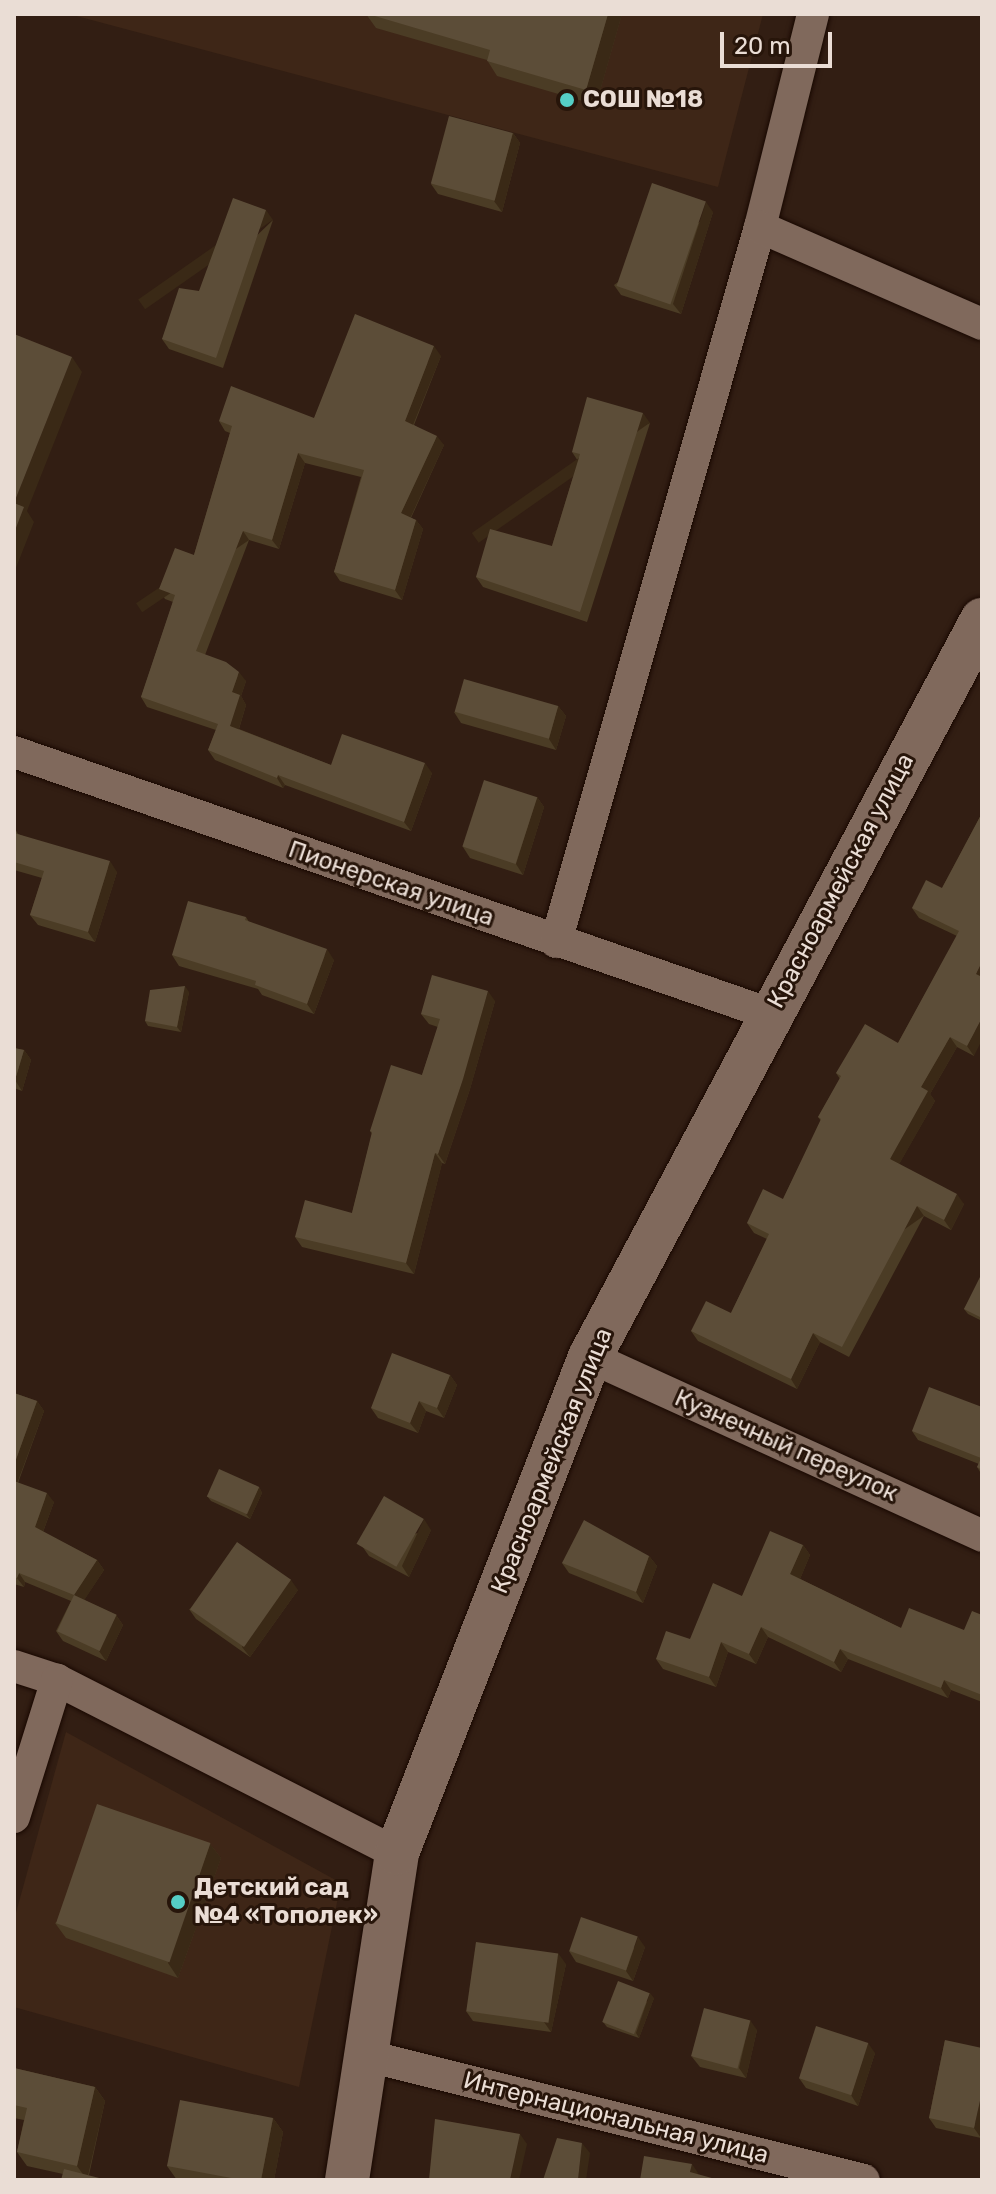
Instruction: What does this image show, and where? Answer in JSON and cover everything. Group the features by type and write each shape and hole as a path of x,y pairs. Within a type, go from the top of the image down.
{"main road":[{"name":"Красноармейская улица","path":"347,2180 397,1853 590,1357 982,620"}],"street":[{"path":"556,942 760,227 813,14"},
{"path":"760,227 982,324"},
{"name":"Пионерская улица","path":"14,752 770,1014"},
{"name":"Кузнечный переулок","path":"590,1357 982,1536"},
{"path":"14,1666 57,1680 397,1853"},
{"path":"14,1817 57,1680"},
{"name":"Интернациональная улица","path":"368,2056 864,2180"}],"shaded area":[{"name":"СОШ №18","path":"69,14 763,14 718,187"},
{"name":"Детский сад №4 «Тополек»","path":"66,1732 341,1883 299,2087 14,2007 14,1920"}],"building":[{"path":"368,14 608,14 586,90 487,61 490,50"},
{"path":"449,116 513,133 495,201 431,184"},
{"path":"652,183 706,202 670,305 617,286"},
{"path":"233,198 266,210 216,358 162,339 179,288 199,291"},
{"path":"355,314 434,346 405,421 437,436 401,513 416,520 395,590 334,572 364,470 298,453 272,540 243,531 196,651 226,662 239,672 232,692 240,695 230,726 331,765 342,734 425,763 404,822 278,775 277,778 208,750 218,724 141,697 175,595 159,589 175,548 194,555 232,426 219,421 231,386 314,418"},
{"path":"14,334 72,357 14,503"},
{"path":"587,397 643,413 580,612 476,577 490,529 552,546 580,454 572,452"},
{"path":"14,503 24,507 14,533"},
{"path":"464,679 558,706 549,739 455,712"},
{"path":"484,780 537,797 516,864 462,847"},
{"path":"982,813 982,962 976,974 982,977 982,1018 967,1046 950,1037 921,1087 928,1091 890,1159 957,1194 944,1220 917,1206 842,1347 813,1333 791,1379 691,1331 706,1301 731,1313 769,1234 747,1223 763,1189 783,1199 821,1119 818,1117 841,1076 836,1073 865,1024 898,1043 959,931 912,908 926,880 942,888"},
{"path":"14,833 110,861 88,932 30,915 44,871 14,862"},
{"path":"188,901 246,917 245,920 327,949 307,1004 255,985 256,981 172,955"},
{"path":"432,975 488,991 463,1079 438,1154 435,1153 406,1263 295,1237 305,1200 352,1213 370,1131 391,1065 422,1075 440,1019 421,1014"},
{"path":"185,986 177,1027 145,1021 150,990"},
{"path":"14,1048 24,1050 15,1080 14,1080"},
{"path":"982,1278 982,1318 964,1309"},
{"path":"392,1353 450,1375 437,1408 419,1401 410,1423 371,1408"},
{"path":"929,1387 982,1407 982,1470 977,1467 981,1458 912,1431"},
{"path":"14,1393 37,1401 14,1465"},
{"path":"219,1469 259,1487 247,1514 207,1496"},
{"path":"14,1481 47,1493 35,1527 97,1560 74,1595 19,1573 17,1578 14,1577"},
{"path":"384,1496 424,1519 396,1567 356,1544"},
{"path":"584,1520 649,1556 636,1592 562,1563"},
{"path":"770,1531 803,1545 790,1574 901,1628 909,1608 964,1630 972,1611 982,1615 982,1695 944,1680 941,1688 840,1649 834,1662 761,1627 749,1654 721,1642 709,1677 656,1659 666,1631 690,1639 713,1583 742,1596"},
{"path":"237,1542 291,1580 244,1647 190,1609"},
{"path":"74,1595 117,1615 100,1651 57,1631"},
{"path":"97,1804 210,1843 169,1962 56,1923"},
{"path":"581,1917 638,1937 626,1971 569,1951"},
{"path":"476,1942 558,1954 548,2023 466,2011"},
{"path":"618,1981 650,1993 634,2034 602,2022"},
{"path":"704,2008 750,2020 737,2069 691,2056"},
{"path":"816,2026 868,2043 851,2095 799,2078"},
{"path":"945,2040 982,2048 982,2092 974,2128 929,2118"},
{"path":"14,2068 95,2087 77,2166 17,2152 27,2108 14,2105"},
{"path":"180,2100 273,2118 261,2180 242,2180 167,2166"},
{"path":"435,2119 520,2134 510,2180 429,2180"},
{"path":"557,2138 582,2143 578,2180 543,2180"},
{"path":"644,2156 692,2164 690,2172 719,2180 640,2180"},
{"path":"64,2169 107,2180 61,2180"}],"place":[{"name":"СОШ №18","path":"567,100"},
{"name":"Детский сад №4 «Тополек»","path":"178,1902"}]}
